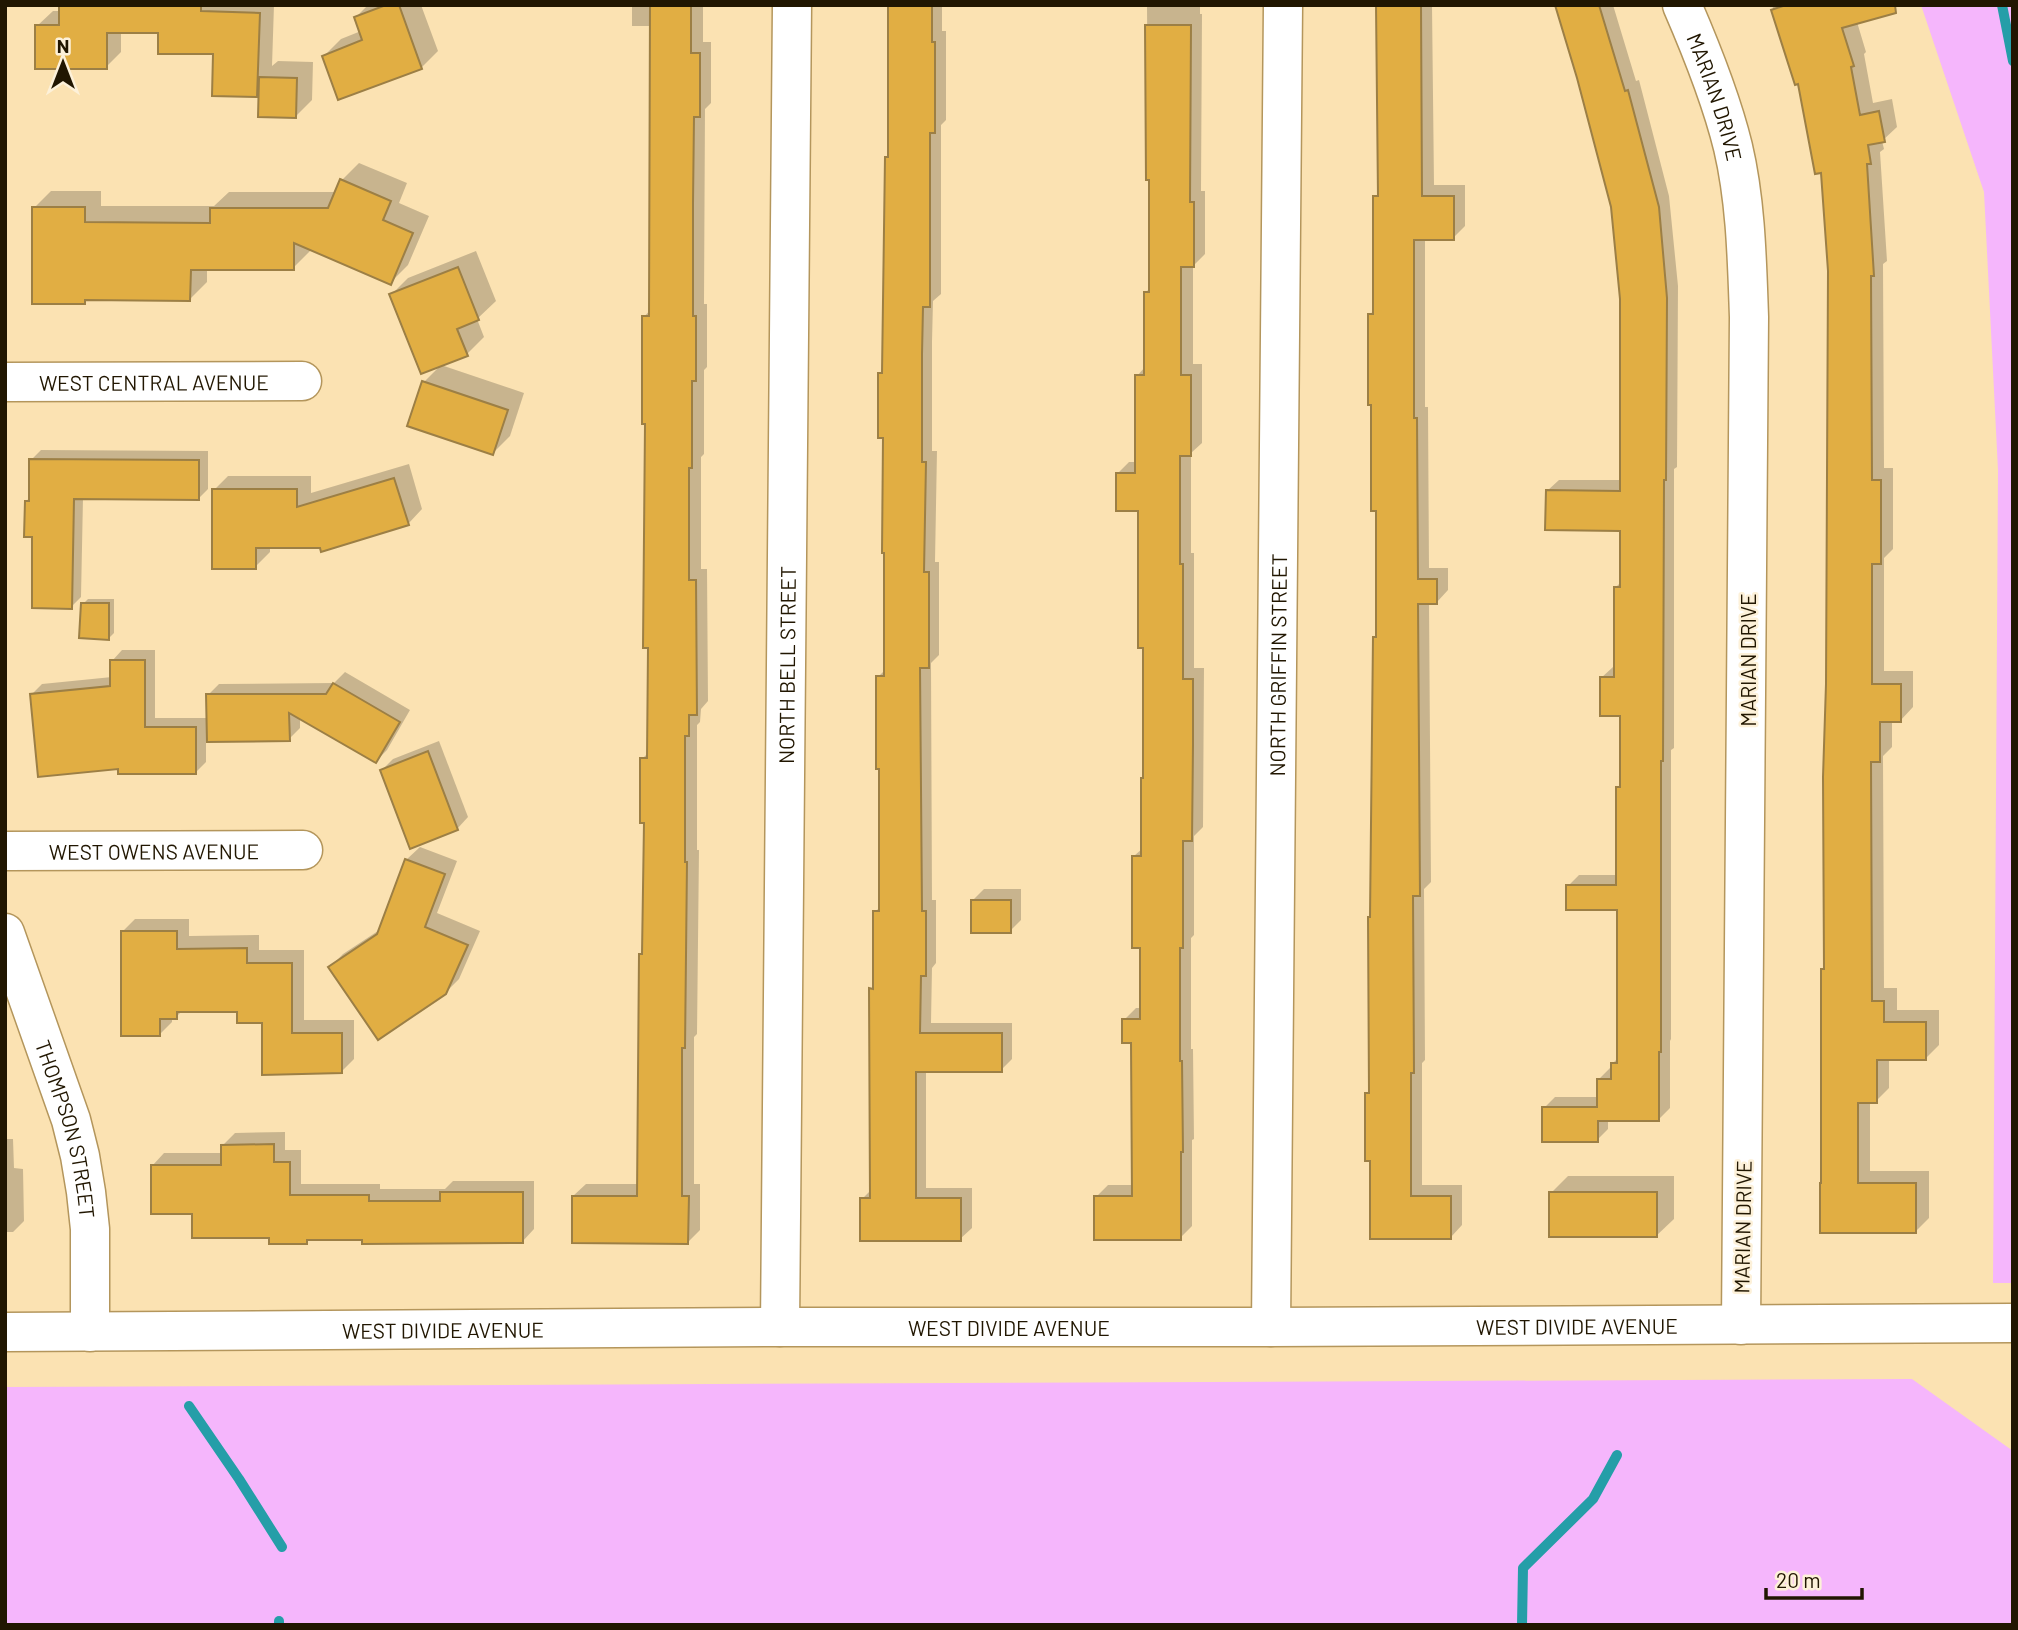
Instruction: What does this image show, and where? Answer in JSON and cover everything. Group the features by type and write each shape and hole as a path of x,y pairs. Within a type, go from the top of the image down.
{"street":[{"name":"NORTH BELL STREET","path":"780,1327 792,5"},
{"name":"NORTH GRIFFIN STREET","path":"1271,1327 1283,5"},
{"name":"MARIAN DRIVE","path":"1682,5 1702,50 1733,148 1742,201 1748,283 1741,1325"},
{"name":"WEST CENTRAL AVENUE","path":"5,382 302,381"},
{"name":"WEST OWENS AVENUE","path":"5,851 303,850"},
{"name":"THOMPSON STREET","path":"5,933 71,1120 80,1156 90,1229 90,1332"},
{"name":"WEST DIVIDE AVENUE","path":"5,1332 2013,1323"}],"shaded area":[{"path":"1921,5 2013,5 2013,1283 1993,1283 1998,470 1984,192"},
{"path":"1912,1379 2013,1451 2013,1625 5,1625 5,1387"}],"building":[{"path":"59,5 201,5 201,11 260,13 257,97 212,96 213,54 158,54 158,33 107,33 107,69 35,69 35,25 59,25"},
{"path":"386,5 399,5 422,69 338,100 322,56 362,40 354,17"},
{"path":"650,5 691,5 691,53 700,53 700,117 694,117 693,316 696,316 696,381 692,381 692,468 689,468 689,580 696,580 697,715 689,715 689,736 685,736 687,862 685,1048 682,1048 682,1196 689,1196 688,1244 572,1243 572,1196 637,1196 639,954 642,954 644,823 640,823 640,758 647,758 648,648 643,648 645,424 642,424 642,316 649,316"},
{"path":"888,5 932,5 932,42 935,42 935,133 930,133 930,307 923,307 922,354 922,462 926,462 924,572 929,572 929,668 920,668 922,911 926,911 926,976 921,976 920,1033 1002,1033 1002,1072 916,1072 916,1198 961,1198 961,1241 860,1241 860,1198 870,1198 869,988 873,989 873,911 879,911 876,676 884,676 884,553 883,438 878,438 878,373 882,373 885,157 888,157"},
{"path":"1376,5 1421,5 1422,196 1454,196 1454,240 1414,240 1414,418 1417,418 1418,579 1437,579 1437,604 1418,604 1420,896 1413,896 1414,1073 1411,1073 1411,1196 1451,1196 1451,1239 1370,1239 1370,1161 1365,1161 1365,1093 1369,1093 1368,917 1373,637 1376,637 1376,511 1371,511 1368,314 1373,314 1373,196 1378,196"},
{"path":"1555,5 1599,5 1625,91 1628,90 1659,207 1667,298 1659,1121 1598,1121 1598,1142 1542,1142 1542,1107 1597,1107 1597,1079 1611,1079 1611,1063 1617,1063 1617,910 1566,910 1566,885 1616,885 1616,787 1620,787 1620,716 1600,716 1600,677 1614,677 1614,587 1620,587 1620,531 1545,530 1546,490 1620,491 1620,299 1611,207"},
{"path":"1786,5 1895,5 1896,13 1842,28 1854,66 1851,67 1860,115 1879,111 1885,142 1868,145 1871,164 1867,164 1874,276 1871,276 1872,480 1881,480 1881,564 1872,564 1872,684 1901,684 1901,722 1880,722 1880,762 1871,762 1872,1001 1884,1001 1884,1022 1926,1022 1926,1060 1877,1060 1877,1103 1858,1103 1858,1183 1916,1183 1916,1233 1820,1233 1828,271 1821,173 1815,174 1798,84 1795,85 1771,10"},
{"path":"1145,25 1191,25 1190,202 1194,202 1194,267 1181,267 1181,375 1191,375 1191,456 1180,456 1180,564 1183,564 1183,679 1193,679 1193,745 1192,841 1183,841 1183,948 1180,948 1183,1152 1181,1240 1094,1240 1094,1196 1132,1196 1131,1043 1122,1043 1122,1019 1140,1019 1140,948 1132,948 1132,856 1141,856 1143,778 1143,648 1138,648 1138,511 1116,511 1116,473 1135,473 1135,375 1144,375 1144,292 1149,292"},
{"path":"259,77 297,78 296,118 258,117"},
{"path":"340,179 391,201 383,220 413,233 391,285 294,243 294,270 191,270 190,301 85,300 85,304 32,304 32,207 85,207 85,222 210,223 210,208 328,208"},
{"path":"458,267 479,320 457,329 468,356 421,374 389,294"},
{"path":"422,381 508,410 493,455 407,426"},
{"path":"29,459 199,460 199,500 74,499 72,609 32,608 32,537 24,537 25,501 29,501"},
{"path":"394,478 409,525 321,552 320,548 256,548 256,569 212,569 212,489 297,489 297,507"},
{"path":"81,603 109,603 109,640 79,638"},
{"path":"110,660 145,660 145,727 196,727 196,774 118,774 118,769 38,777 30,694 110,686"},
{"path":"333,683 400,722 376,763 289,713 290,741 207,742 206,694 326,694"},
{"path":"428,751 458,830 410,849 380,770"},
{"path":"405,859 445,874 425,927 468,945 446,994 378,1040 328,967 377,934"},
{"path":"971,900 1011,900 1011,933 971,933"},
{"path":"121,931 177,931 177,949 247,948 247,963 292,963 292,1033 342,1033 342,1073 262,1075 262,1023 237,1023 237,1012 177,1012 177,1019 160,1019 160,1036 121,1036"},
{"path":"274,1144 274,1162 290,1162 290,1195 369,1195 369,1201 440,1201 440,1192 523,1192 523,1243 362,1244 362,1240 307,1240 307,1244 269,1244 269,1238 192,1238 192,1214 151,1214 151,1165 221,1165 221,1145"},
{"path":"1549,1192 1657,1192 1657,1237 1549,1237"}],"waterway":[{"path":"2002,5 2013,61"},
{"path":"189,1406 282,1547"},
{"path":"1522,1625 1523,1568 1593,1499 1617,1455"}]}
